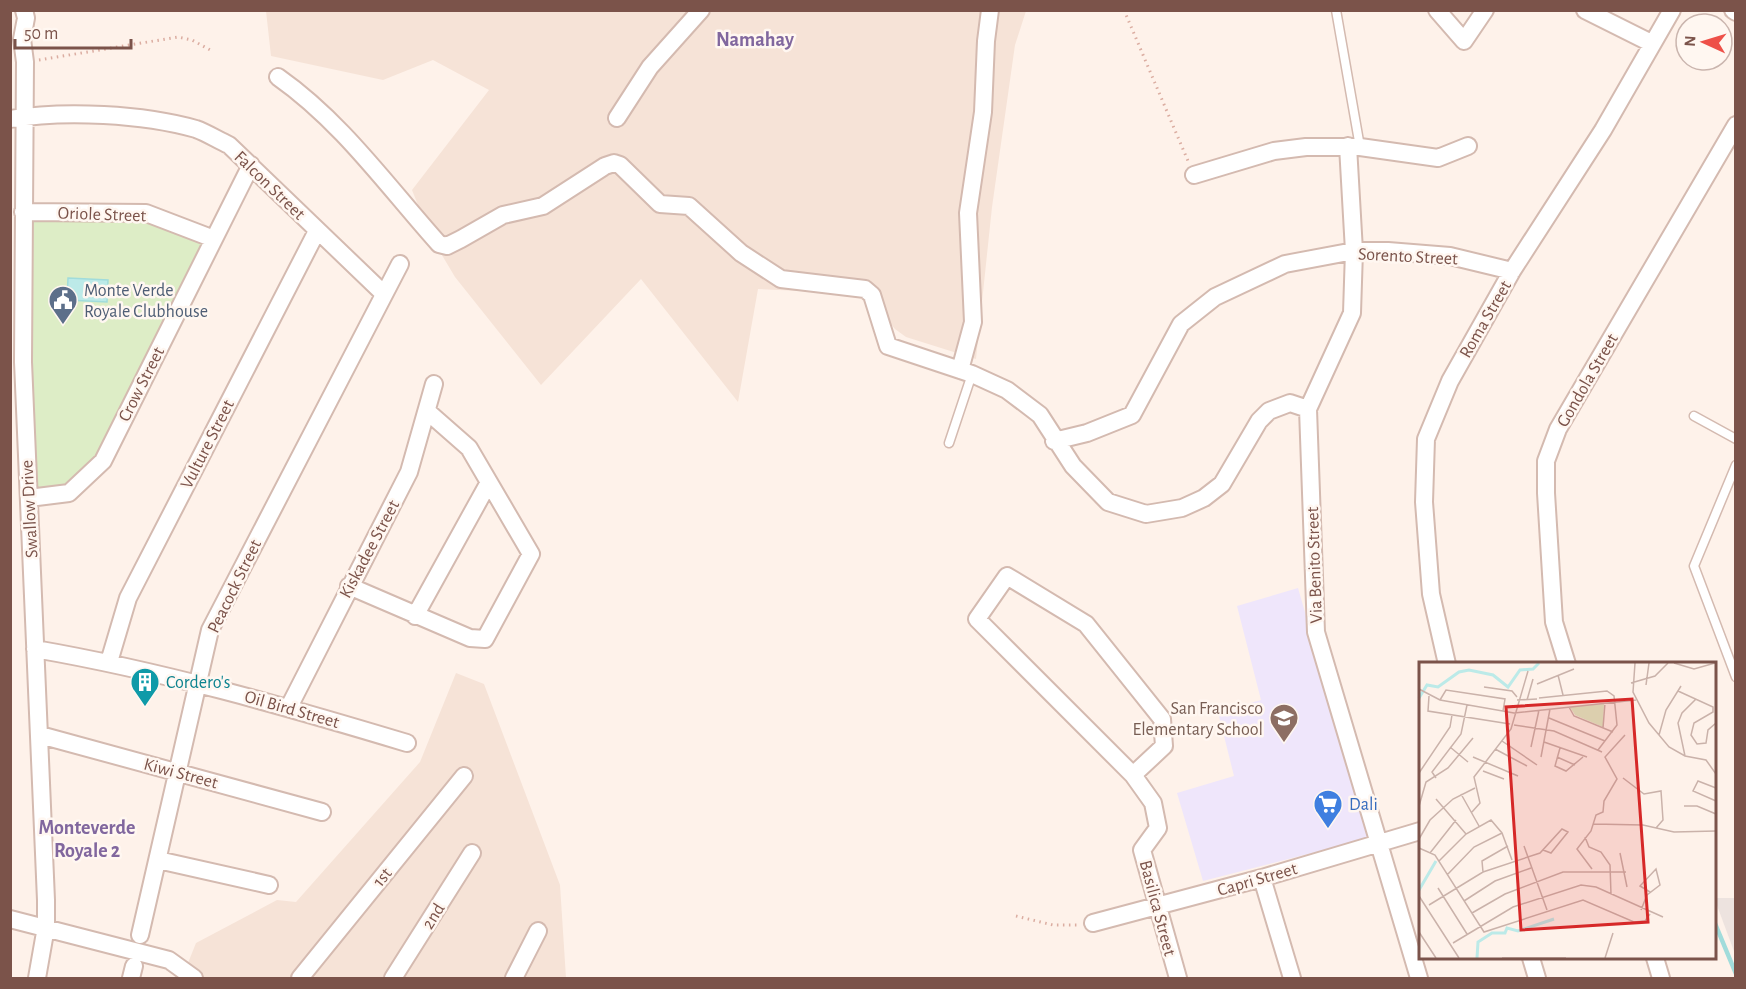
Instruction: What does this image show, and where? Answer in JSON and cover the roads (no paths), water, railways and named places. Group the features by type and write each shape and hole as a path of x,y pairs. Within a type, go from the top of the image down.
{"street":[{"name":"Swallow Drive","path":"24,10 26,18 22,39 25,62 18,117 23,212 23,362 46,927 37,978"},
{"path":"617,118 650,67 700,10"},
{"path":"966,372 973,322 968,213 982,112 990,10"},
{"path":"1437,10 1464,40 1485,10"},
{"path":"1585,10 1651,43"},
{"name":"Roma Street","path":"1447,662 1431,594 1425,502 1426,439 1450,381 1512,271 1603,130 1672,10"},
{"name":"Swallow Drive","path":"10,23 22,39"},
{"path":"278,77 304,96 360,151 439,244 447,246 461,240 503,215 543,206 604,166 614,163 620,165 660,204 689,206 741,253 781,279 865,289 872,295 888,345 908,354 966,372 1007,390 1040,414 1054,441 1072,466 1108,502 1146,514 1182,508 1204,498 1222,484 1259,421 1269,411 1290,403 1308,409"},
{"name":"Falcon Street","path":"18,117 115,116 170,123 198,130 229,145 384,294"},
{"name":"Gondola Street","path":"1567,662 1554,622 1546,461 1558,429 1736,125"},
{"path":"1194,176 1274,151 1354,146 1438,158 1468,146"},
{"name":"Via Benito Street","path":"1354,146 1352,313 1308,409 1316,632 1419,978"},
{"name":"Crow Street","path":"28,498 69,493 103,461 251,165"},
{"name":"Oriole Street","path":"23,212 146,213 214,239"},
{"name":"Vulture Street","path":"109,662 128,598 317,231"},
{"name":"Sorento Street","path":"1054,441 1088,433 1132,415 1181,324 1215,297 1286,264 1354,251 1450,256 1512,271"},
{"name":"Peacock Street","path":"140,935 210,630 400,264"},
{"name":"Kiskadee Street","path":"289,707 409,472 428,412 434,384"},
{"path":"349,586 470,638 485,639 531,554 469,448 428,412"},
{"path":"415,616 488,484"},
{"path":"1007,576 1086,624 1162,719 1164,746 1133,775 977,619 1007,576"},
{"name":"Oil Bird Street","path":"35,649 109,662 197,683 407,742"},
{"name":"Kiwi Street","path":"39,735 322,812"},
{"name":"Basilica Street","path":"1133,775 1153,803 1158,828 1142,850 1178,978"},
{"name":"1st","path":"300,978 464,776"},
{"name":"Capri Street","path":"1093,923 1262,878 1419,831"},
{"name":"2nd","path":"393,978 472,853"},
{"path":"158,860 269,885"},
{"path":"1262,878 1292,978"},
{"path":"10,919 169,960 194,978"},
{"path":"514,978 538,931"},
{"path":"1531,959 1536,978"},
{"path":"1656,959 1661,978"}],"lane":[{"path":"1336,10 1354,146"},
{"path":"949,443 966,372"},
{"path":"1694,416 1736,439"},
{"path":"1736,465 1694,566 1736,677"}],"water":[{"path":"68,278 108,280 107,302 67,300"}],"waterway":[{"path":"1716,926 1736,974"}],"place":[{"name":"Monte Verde Royale Clubhouse","path":"63,326"},
{"name":"Cordero's","path":"145,708"},
{"name":"San Francisco Elementary School","path":"1284,744"},
{"name":"Dali","path":"1328,830"}],"district":[{"name":"Namahay","path":"755,39"},
{"name":"Monteverde Royale 2","path":"87,838"}]}
